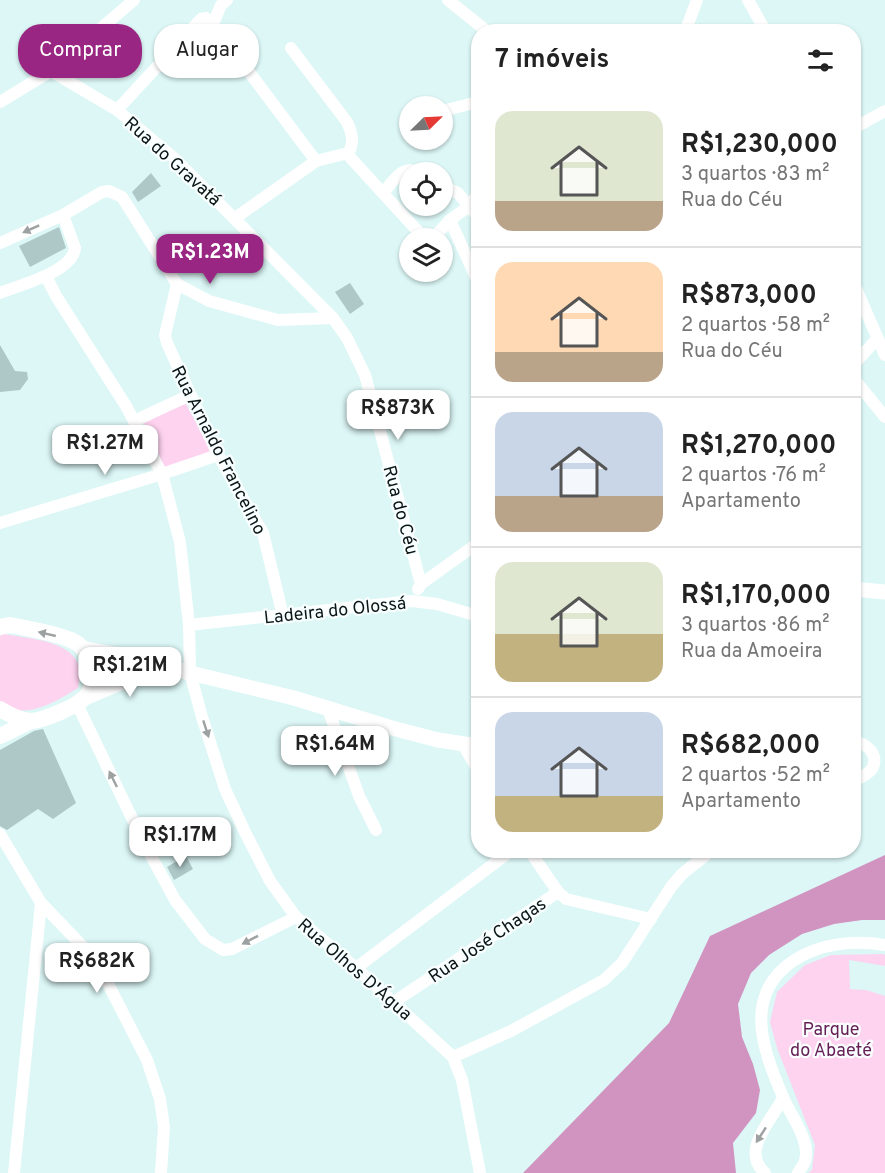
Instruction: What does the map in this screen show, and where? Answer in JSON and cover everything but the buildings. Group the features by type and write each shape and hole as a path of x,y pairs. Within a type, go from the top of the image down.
{"main road":[{"path":"0,736 80,701 88,694 91,686 91,673 82,648 72,640 3,621"},
{"path":"0,709 31,721"}],"street":[{"path":"106,24 134,0"},
{"path":"117,110 227,0"},
{"path":"448,0 454,0"},
{"path":"448,0 478,24"},
{"path":"688,24 697,0"},
{"path":"748,0 762,24"},
{"path":"207,22 322,159"},
{"path":"291,48 347,122 352,134 352,145 348,155"},
{"path":"0,102 39,78"},
{"name":"Rua do Gravatá","path":"63,78 117,110 174,158 333,318"},
{"path":"453,108 471,104"},
{"path":"861,124 885,111"},
{"path":"235,218 322,159 339,154 348,155 415,228"},
{"path":"383,193 399,175"},
{"path":"0,243 63,215 102,192 109,191 122,197 177,284 209,301 278,320 333,318"},
{"path":"453,192 471,208"},
{"path":"442,228 471,203"},
{"path":"0,293 46,276 71,259 75,254 75,248 63,215"},
{"path":"450,220 471,266"},
{"name":"Rua Olhos D'Água","path":"46,276 134,421 162,474 180,542 189,625 190,673 225,789 270,881 296,917 356,968 453,1057"},
{"name":"Rua Arnaldo Francelino","path":"177,284 165,335 218,455 263,533 283,616"},
{"path":"861,301 885,355"},
{"name":"Rua do Céu","path":"333,318 347,338 366,375 421,584"},
{"path":"861,356 877,339"},
{"path":"861,388 885,417"},
{"path":"134,421 190,395"},
{"path":"0,523 218,455"},
{"path":"412,601 421,584 471,548"},
{"path":"861,590 885,592"},
{"name":"Ladeira do Olossá","path":"189,625 412,601 437,604 471,614"},
{"path":"82,648 146,660 294,698 438,740 471,745"},
{"path":"163,665 80,701 142,839 176,900 205,939 223,950 232,949 296,917"},
{"path":"328,709 356,788 376,830"},
{"path":"861,742 869,748 873,756 870,771 861,777"},
{"path":"462,743 471,758"},
{"path":"0,834 41,903 89,952 110,987 147,1060 160,1099 165,1127 161,1173"},
{"path":"356,968 501,858"},
{"path":"535,858 558,892"},
{"path":"480,1173 462,1080 453,1057 520,1026 604,980 622,963 682,873 702,858"},
{"name":"Rua José Chagas","path":"394,1002 558,892 573,902 651,919"},
{"path":"14,1173 41,903"},
{"path":"798,1173 806,1160 804,1143 783,1098 765,1045 760,1023 762,1002 769,984 783,968 814,950 850,942 885,945"},
{"path":"765,1173 755,1157 756,1143 783,1098"}],"green space":[{"path":"185,402 212,453 165,468 144,423"},
{"path":"4,634 45,641 69,652 80,672 78,688 49,704 29,710 9,708 0,702 0,636"},
{"path":"91,652 140,666 94,683"},
{"name":"Parque do Abaeté","path":"831,955 885,955 885,966 849,960 850,989 866,990 885,996 885,1173 808,1173 812,1170 815,1145 777,1048 770,1022 777,992 805,965"}],"shaded area":[{"path":"885,855 885,920 834,924 802,934 769,955 751,973 738,1004 742,1037 760,1090 756,1113 733,1143 736,1173 523,1173 669,1023 710,936"}]}
